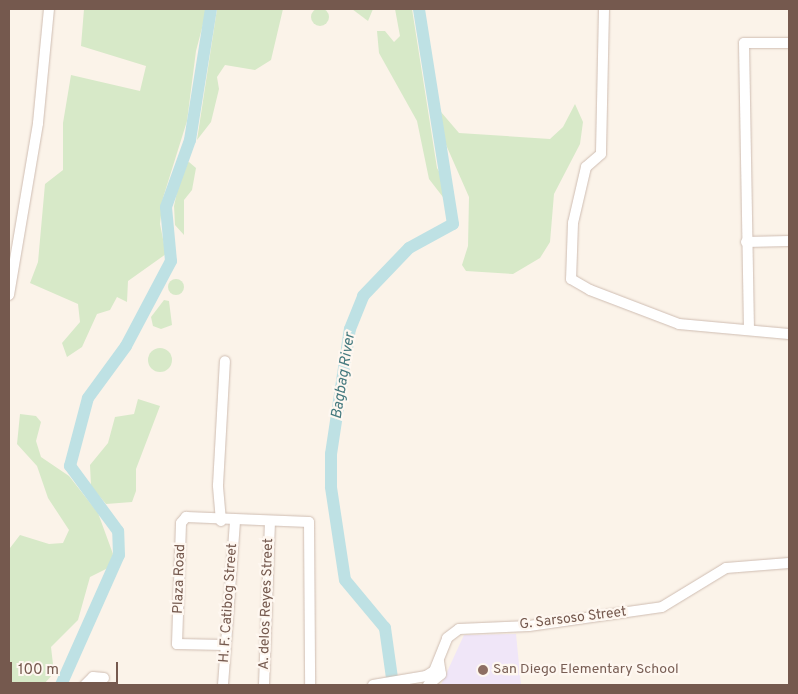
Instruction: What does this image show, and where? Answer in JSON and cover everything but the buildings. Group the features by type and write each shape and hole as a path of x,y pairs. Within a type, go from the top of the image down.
{"street":[{"path":"9,295 38,123 49,9"},
{"path":"604,9 601,154 586,167 573,223 571,278 590,290 679,324 789,334"},
{"path":"749,330 744,43 789,43"},
{"path":"746,242 789,241"},
{"path":"221,521 218,485 226,361"},
{"name":"Plaza Road","path":"225,645 177,644 181,522 186,517 270,524 309,522 310,685"},
{"name":"H. F. Catibog Street","path":"223,685 235,521"},
{"name":"A. delos Reyes Street","path":"264,685 270,524"},
{"name":"G. Sarsoso Street","path":"379,685 426,676 439,661 447,638 459,629 529,626 662,607 726,568 789,563"},
{"path":"428,685 441,674 439,661"},
{"path":"85,685 94,677 104,678"}],"shaded area":[{"name":"San Diego Elementary School","path":"516,634 521,685 441,685 464,635"}],"green space":[{"path":"320,8 326,11 329,17 326,23 320,26 314,23 311,17 314,11"},
{"path":"84,9 207,9 196,51 187,121 163,198 160,224 166,254 128,281 127,302 117,297 110,310 97,314 82,347 67,357 62,343 80,322 78,304 30,283 38,262 45,184 63,170 63,123 71,75 140,91 146,66 81,46"},
{"path":"217,9 283,9 271,60 255,70 225,65 217,77 219,89 211,122 197,140"},
{"path":"352,9 373,9 368,21"},
{"path":"395,9 412,9 437,168 451,192 446,201 429,179 417,121 379,53 377,31 385,31 394,42 400,36"},
{"path":"575,104 583,122 580,144 554,194 550,242 540,258 513,274 466,271 462,265 468,246 469,197 443,138 441,112 459,133 550,139 563,127"},
{"path":"189,162 196,168 192,190 184,200 184,235 175,225 174,206 183,164"},
{"path":"173,279 179,279 184,284 182,293 173,295 168,290 168,284"},
{"path":"164,300 169,301 172,325 161,329 153,326 151,317"},
{"path":"160,348 169,351 172,360 169,369 160,372 151,369 148,360 151,351"},
{"path":"138,399 160,406 136,469 136,491 132,502 106,504 91,486 90,465 108,443 115,417 134,414"},
{"path":"20,414 36,416 41,422 36,441 41,457 69,476 98,513 113,554 108,568 90,577 78,620 51,647 54,673 43,685 9,685 10,548 20,535 49,544 63,543 69,530 48,498 37,466 17,444"}],"waterway":[{"path":"61,685 119,555 118,531 70,466 88,398 126,346 171,261 166,207 190,140 211,9"},
{"name":"Bagbag River","path":"393,685 385,628 345,580 331,487 331,454 350,329 363,296 409,248 453,224 419,9"}],"place":[{"name":"San Diego Elementary School","path":"483,670"}]}
